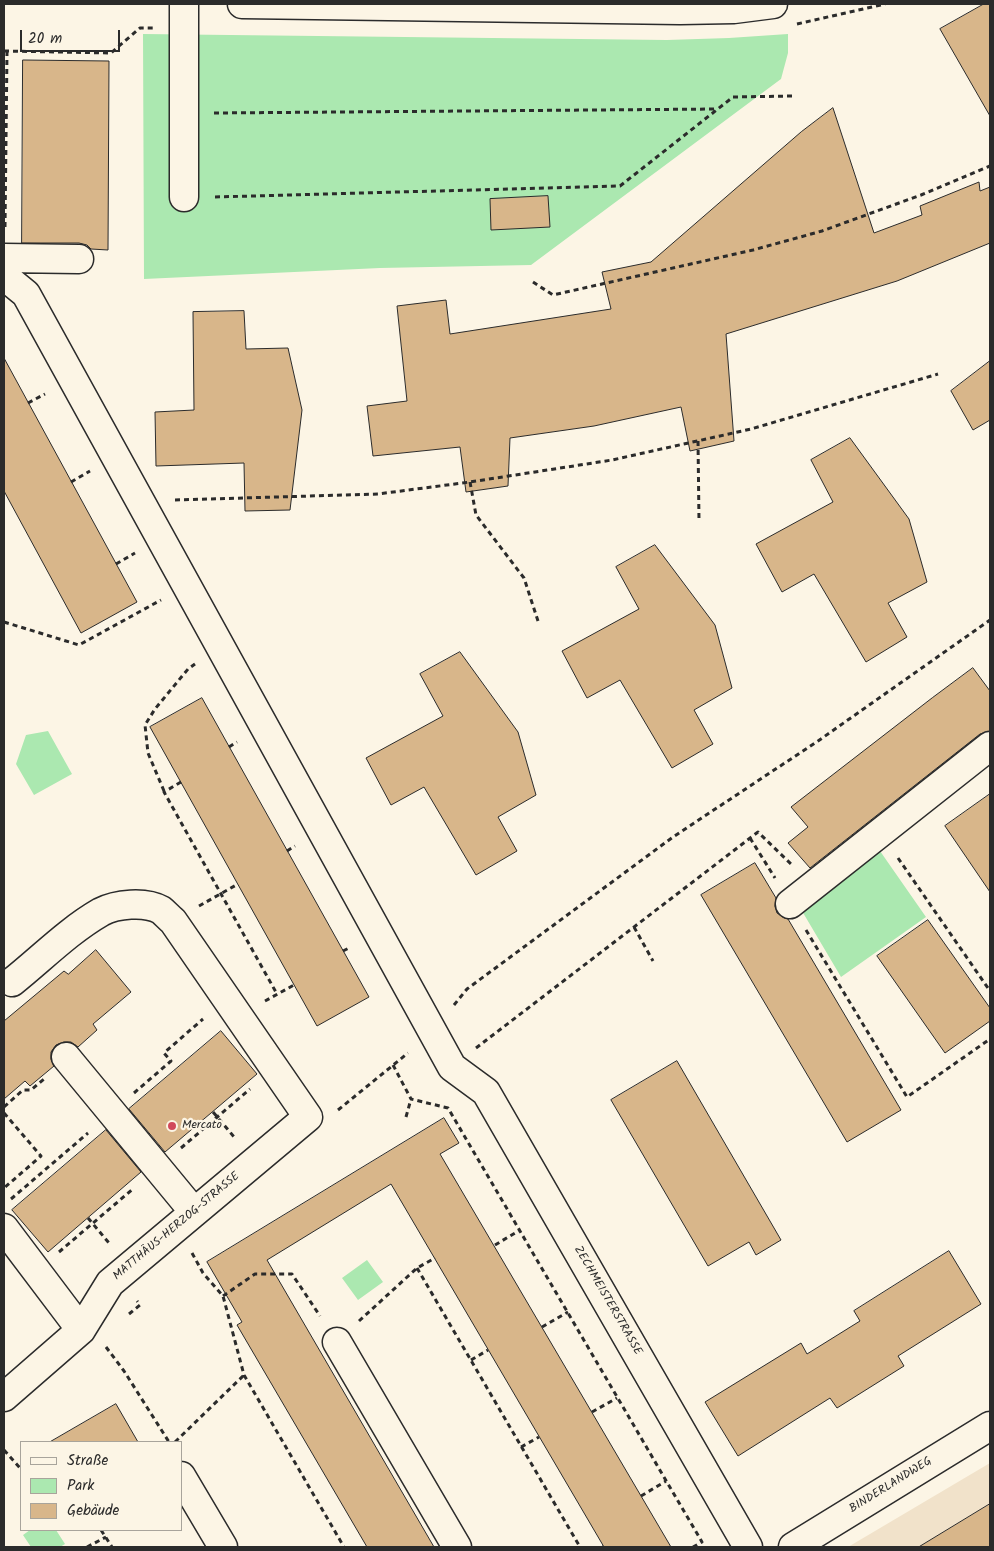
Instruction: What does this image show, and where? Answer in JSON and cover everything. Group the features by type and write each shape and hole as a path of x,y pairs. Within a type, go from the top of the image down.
{"street":[{"path":"184,4 184,198"},
{"path":"242,4 680,10 734,9 773,4"},
{"path":"4,264 80,259"},
{"path":"4,264 26,294 452,1067"},
{"path":"790,904 990,746"},
{"path":"12,982 79,927 102,911 122,905 142,905 160,910 172,921 274,1068 301,1122"},
{"path":"67,1058 194,1212"},
{"name":"ZECHMEISTERSTRASSE","path":"452,1067 486,1092 748,1547"},
{"name":"MATTHÄUS-HERZOG-STRASSE","path":"4,1397 90,1335 110,1283 301,1122"},
{"path":"4,1228 46,1284 90,1335"},
{"path":"337,1342 457,1547"},
{"name":"BINDERLANDWEG","path":"793,1547 990,1426"},
{"path":"182,1478 223,1547"}],"path":[{"path":"4,264 7,51"},
{"path":"184,198 620,186 733,97 794,96"},
{"path":"184,114 718,109"},
{"path":"534,282 553,296 753,250 822,231 921,195 990,166"},
{"path":"140,502 378,494 612,460 752,429 938,374"},
{"path":"698,441 699,521"},
{"path":"470,482 476,515 524,578 538,621"},
{"path":"4,622 79,645 186,586"},
{"path":"301,1122 316,1129 433,1032 467,989 673,837 818,741 990,620"},
{"path":"220,647 188,669 155,709 145,725 148,753 164,792 279,993 294,985"},
{"path":"164,792 181,782"},
{"path":"452,1067 758,832 812,886"},
{"path":"880,833 990,991"},
{"path":"750,838 907,1098 990,1039"},
{"path":"224,891 238,884"},
{"path":"634,927 653,961"},
{"path":"4,1107 23,1090 31,1090 67,1058"},
{"path":"393,1065 410,1099 406,1116"},
{"path":"46,1284 44,1265 274,1068"},
{"path":"410,1099 448,1108 702,1542 694,1547"},
{"path":"4,1113 41,1156 4,1188"},
{"path":"495,1245 520,1230"},
{"path":"188,1245 203,1273 222,1296 244,1375 344,1547"},
{"path":"222,1296 255,1274 292,1274 337,1342 417,1268 434,1258"},
{"path":"417,1268 580,1547"},
{"path":"542,1327 568,1312"},
{"path":"90,1335 124,1371 168,1441"},
{"path":"471,1360 488,1350"},
{"path":"176,1441 244,1375"},
{"path":"592,1412 617,1398"},
{"path":"521,1447 539,1437"},
{"path":"4,1450 20,1468"},
{"path":"641,1496 666,1481"},
{"path":"103,1531 112,1547"},
{"path":"87,1547 106,1537"}],"shaded area":[{"path":"990,1463 990,1547 848,1547"}],"green space":[{"path":"143,34 667,40 788,34 788,53 781,79 531,265 380,268 144,279"},
{"path":"48,731 72,774 34,795 16,764 26,735"},
{"path":"880,851 926,917 841,977 802,911"},
{"path":"367,1260 383,1282 358,1300 342,1278"},
{"path":"29,1531 57,1531 65,1544 60,1547 31,1547 23,1535"}],"building":[{"path":"984,4 990,4 990,116 940,29"},
{"path":"23,60 109,61 108,250 91,249 87,245 79,243 22,243"},
{"path":"833,108 874,233 922,215 920,206 979,182 980,191 990,187 990,243 897,281 726,334 734,441 690,451 681,407 594,426 510,438 508,486 466,492 460,447 373,456 367,406 407,401 397,306 446,300 450,334 611,309 602,272 651,262 801,132"},
{"path":"548,196 550,227 491,230 490,199"},
{"path":"244,311 246,349 288,348 302,410 290,510 245,511 244,463 156,466 155,412 194,410 193,312"},
{"path":"4,358 137,602 81,633 4,491"},
{"path":"990,361 990,420 973,430 951,391"},
{"path":"850,438 909,519 927,582 888,603 907,637 866,662 814,574 782,592 756,544 833,502 811,460"},
{"path":"655,545 715,625 732,688 694,710 713,744 672,768 620,680 587,698 562,651 639,609 616,567"},
{"path":"460,652 518,732 536,795 498,817 517,851 476,875 424,787 391,805 366,758 443,716 420,674"},
{"path":"973,668 990,691 990,731 980,734 810,868 788,843 808,827 791,807"},
{"path":"202,698 369,997 317,1026 150,727"},
{"path":"990,794 990,892 945,826"},
{"path":"755,863 776,898 775,906 777,913 788,919 901,1110 847,1142 701,895"},
{"path":"928,920 990,1008 990,1021 945,1053 877,956"},
{"path":"96,950 131,992 93,1024 97,1030 78,1047 71,1042 56,1045 51,1052 54,1066 30,1086 25,1081 4,1099 4,1021 64,971 68,974"},
{"path":"221,1031 257,1074 165,1152 129,1109"},
{"path":"677,1061 781,1240 756,1255 749,1242 708,1266 611,1100"},
{"path":"444,1118 459,1143 440,1154 671,1547 604,1547 391,1184 267,1260 434,1547 367,1547 237,1325 242,1322 207,1262"},
{"path":"106,1130 141,1172 48,1252 12,1210"},
{"path":"949,1251 981,1304 898,1356 904,1366 837,1408 830,1398 738,1456 705,1402 801,1343 807,1354 860,1321 854,1311"},
{"path":"116,1404 137,1441 52,1441"},
{"path":"990,1504 990,1547 919,1547"}],"place":[{"name":"Mercato","path":"172,1126"}]}
